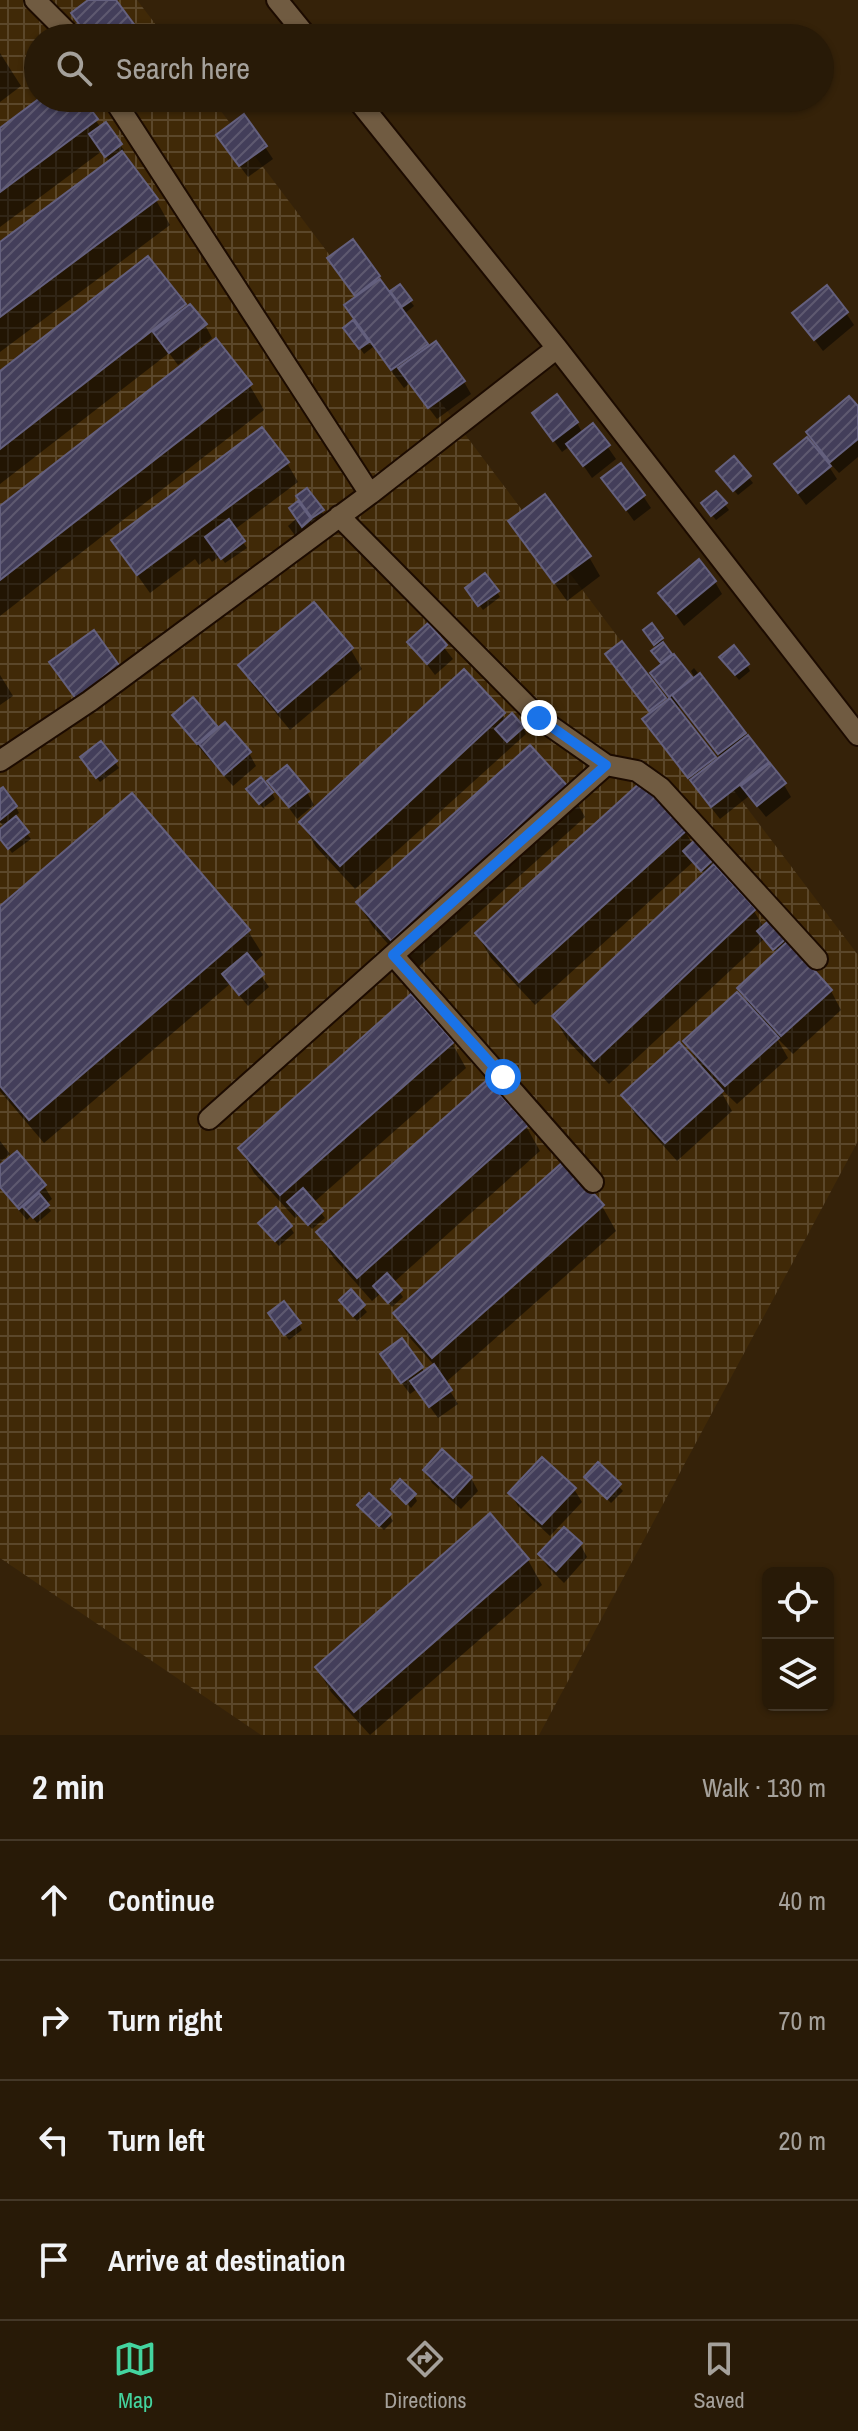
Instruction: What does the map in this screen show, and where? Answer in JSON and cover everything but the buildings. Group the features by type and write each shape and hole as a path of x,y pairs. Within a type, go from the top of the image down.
{"street":[{"path":"35,0 59,24"},
{"path":"277,0 297,24"},
{"path":"122,112 370,494"},
{"path":"367,112 557,348 858,735"},
{"path":"1,760 90,701 370,494 557,348"},
{"path":"339,516 539,718 606,765 637,771 661,788 817,959"},
{"path":"209,1119 606,765"},
{"path":"393,955 593,1182"}],"shaded area":[{"path":"0,0 137,0 155,24 24,24 24,112 222,112 858,955 858,1141 539,1735 261,1735 0,1558"}],"route":[{"path":"503,1077 393,955 606,765 539,718"}]}
